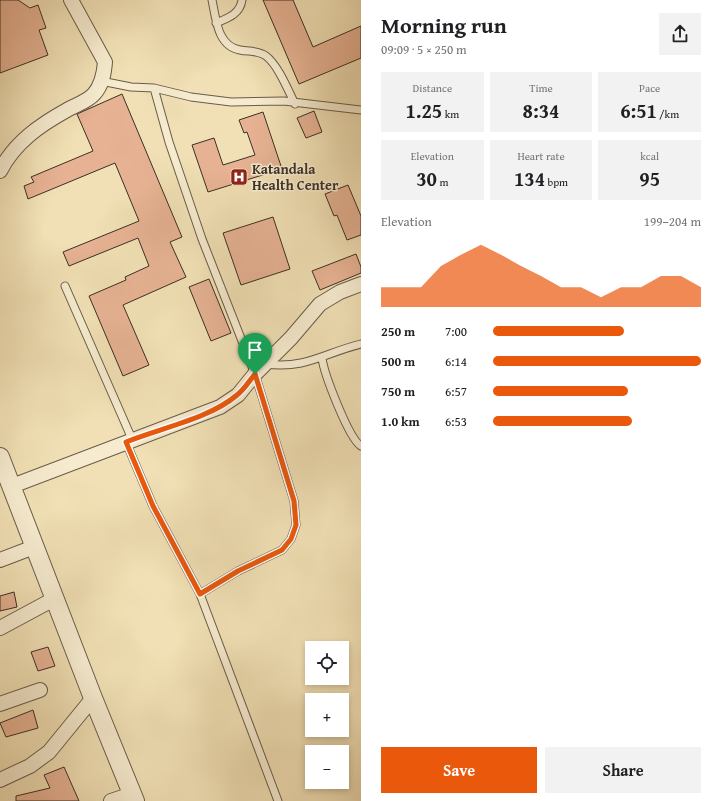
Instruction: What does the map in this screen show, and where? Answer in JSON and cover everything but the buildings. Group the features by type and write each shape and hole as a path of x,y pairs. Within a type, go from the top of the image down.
{"street":[{"path":"0,171 6,159 19,143 54,117 93,96 101,81 104,73 105,62 71,0"},
{"path":"6,479 179,424 220,407 238,395 255,374 266,364 320,304 340,292 361,284"},
{"path":"0,457 6,479 134,798 111,801"},
{"path":"0,560 34,547"},
{"path":"0,628 54,599"},
{"path":"0,704 40,690"},
{"path":"0,780 30,766 49,752 93,698"}],"lane":[{"path":"212,0 216,23 220,35 228,44 239,50 254,51 266,56 273,63 295,104"},
{"path":"216,23 234,15 240,9 242,0"},
{"path":"101,81 154,88 191,97 231,102 284,101 295,104 361,110"},
{"path":"154,88 169,142 202,239 255,374 294,501 296,525 291,539 282,550 238,571 200,594"},
{"path":"65,286 129,440 153,506 200,594 277,801"},
{"path":"266,364 292,366 322,358 348,347 361,344"},
{"path":"322,358 324,369 335,399 352,435 357,444 361,446"}],"place":[{"name":"Katandala Health Center","path":"239,177"}],"route":[{"path":"255,374 294,501 296,525 291,539 282,550 238,571 200,594 165,531 126,442 179,424 220,407 238,395 255,374"}]}
